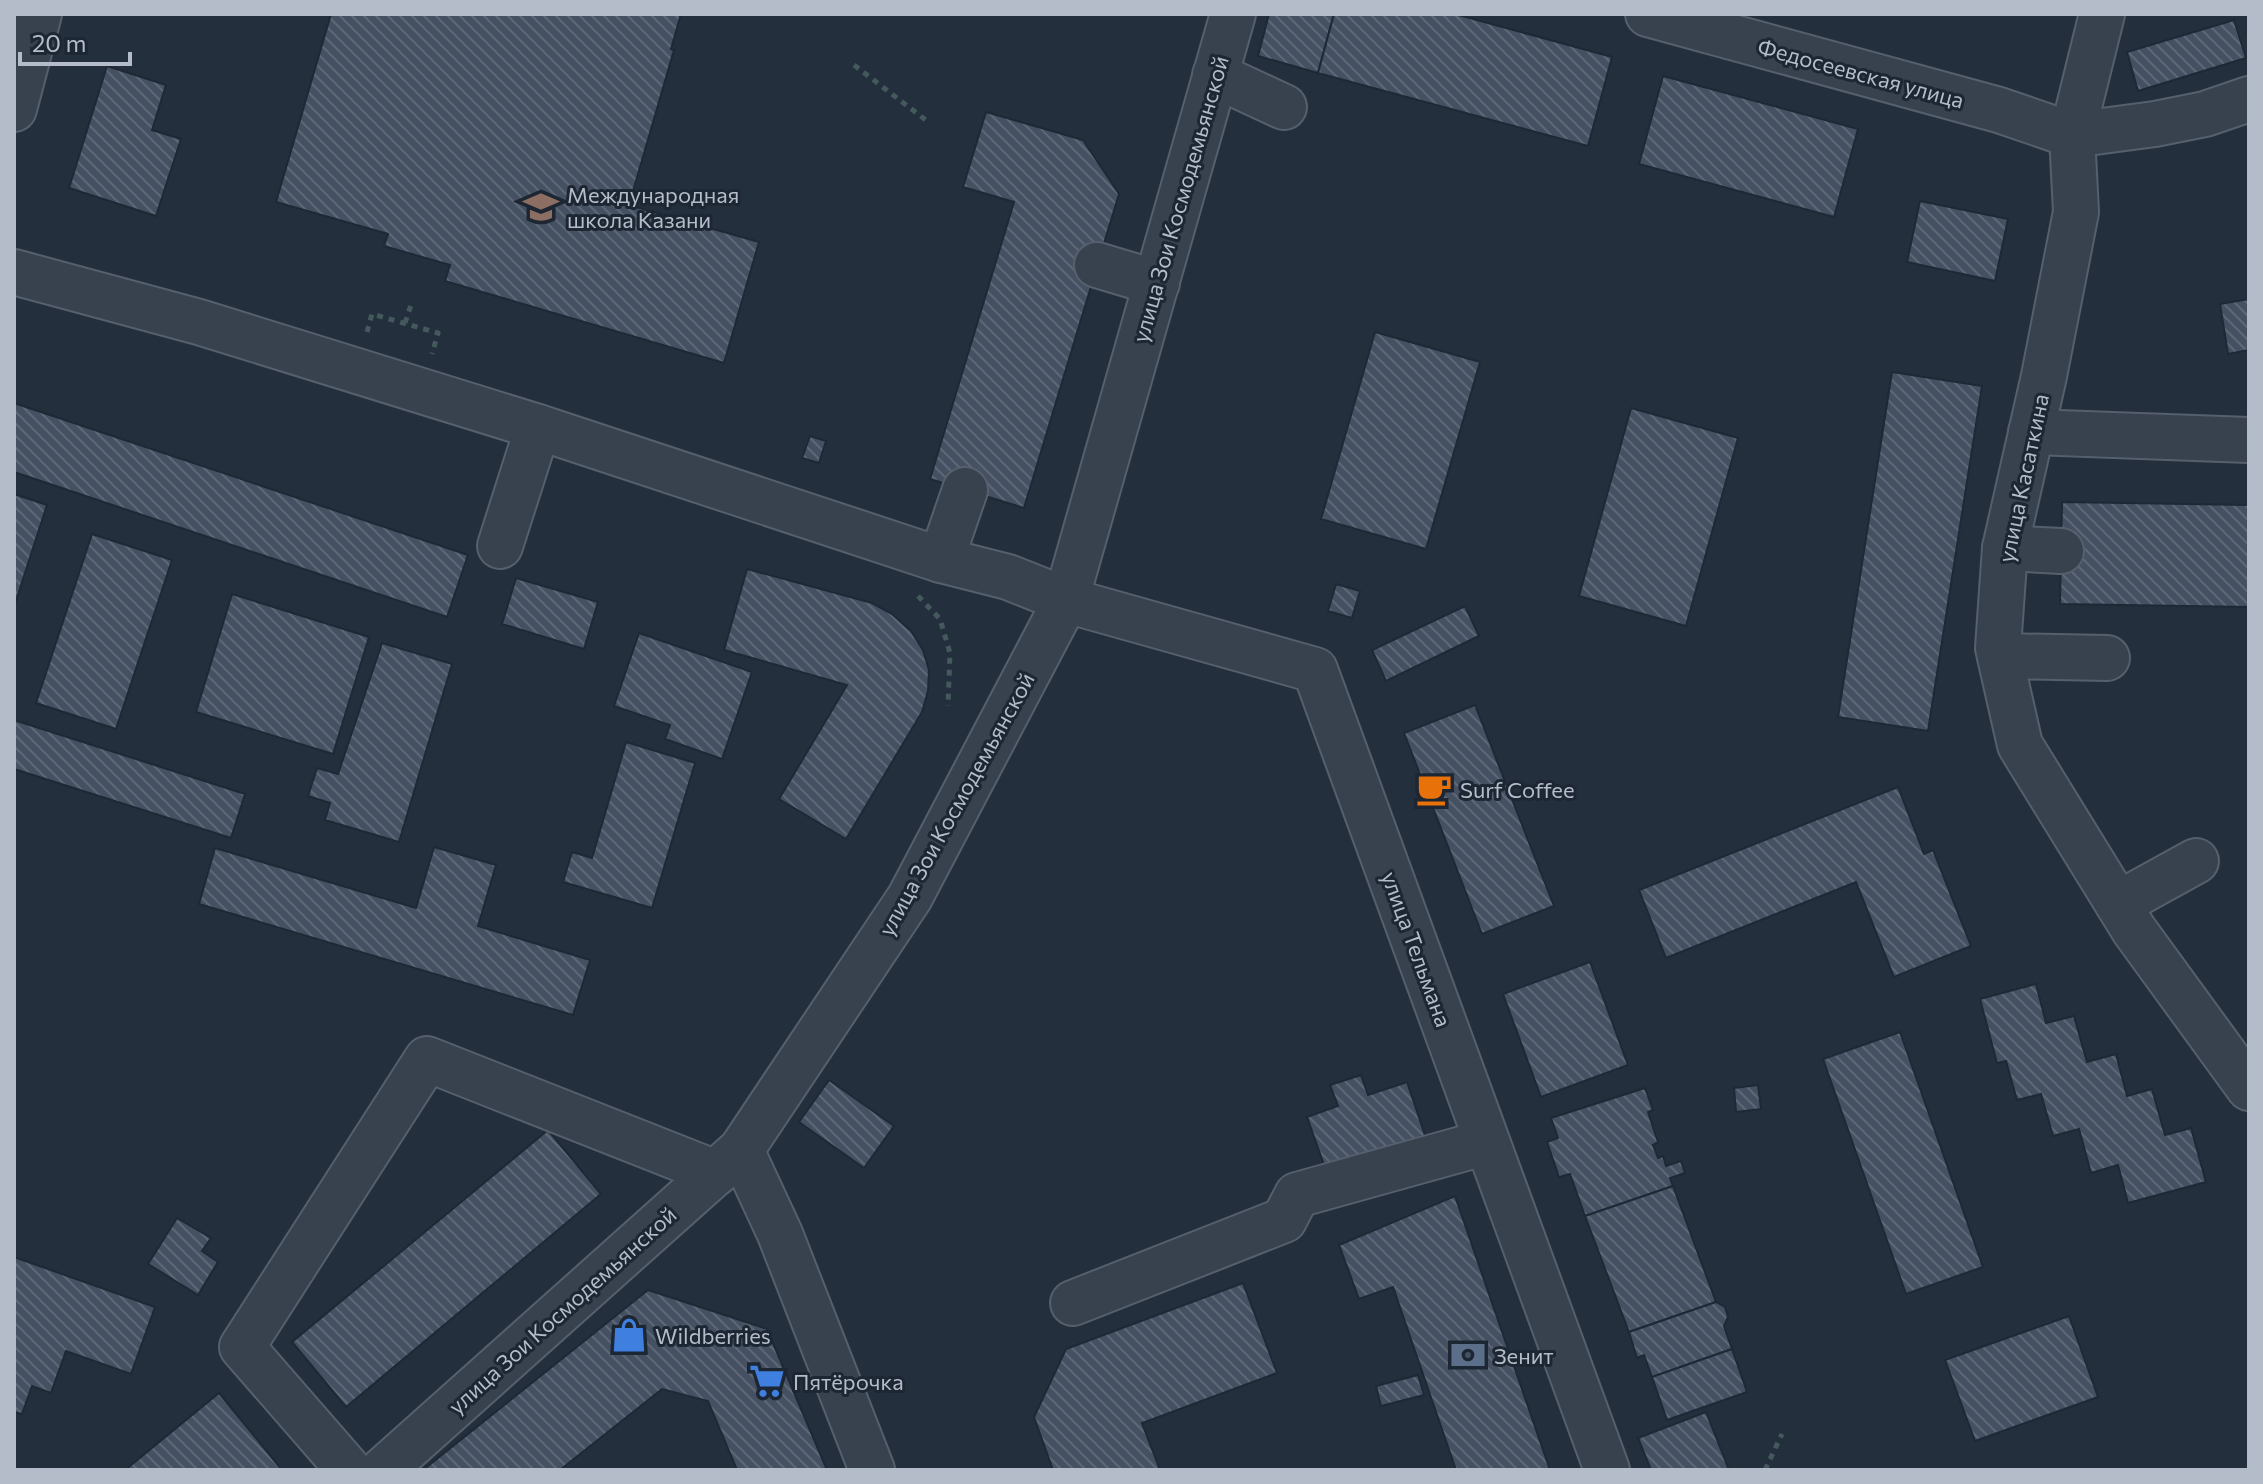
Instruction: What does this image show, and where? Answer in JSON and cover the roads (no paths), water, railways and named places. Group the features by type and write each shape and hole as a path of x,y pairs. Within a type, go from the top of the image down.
{"street":[{"path":"14,109 39,14"},
{"name":"улица Зои Космодемьянской","path":"383,1470 728,1161 910,897 1066,600 1233,14"},
{"name":"Федосеевская улица","path":"1648,14 1999,110 2072,135"},
{"name":"улица Касаткина","path":"2102,14 2072,135 2076,212 2005,548 1998,648 2020,745 2134,930 2249,1088"},
{"path":"1215,75 1284,107"},
{"path":"2072,135 2205,114 2249,99"},
{"path":"1097,265 1157,283"},
{"path":"14,272 199,322 538,427 927,575 1008,577 1066,600"},
{"path":"500,546 538,427"},
{"path":"2031,432 2249,440"},
{"path":"927,575 965,490"},
{"path":"2005,548 2061,551"},
{"name":"улица Тельмана","path":"1066,600 1315,670 1607,1470"},
{"path":"2000,656 2107,658"},
{"path":"2118,904 2196,861"},
{"path":"349,1470 242,1347 427,1059 728,1161 780,1234 872,1470"},
{"path":"1073,1303 1284,1220 1297,1195 1487,1142"}],"place":[{"name":"Международная школа Казани","path":"541,207"},
{"name":"Surf Coffee","path":"1434,789"},
{"name":"Wildberries","path":"629,1335"},
{"name":"Зенит","path":"1468,1355"},
{"name":"Пятёрочка","path":"767,1381"}]}
